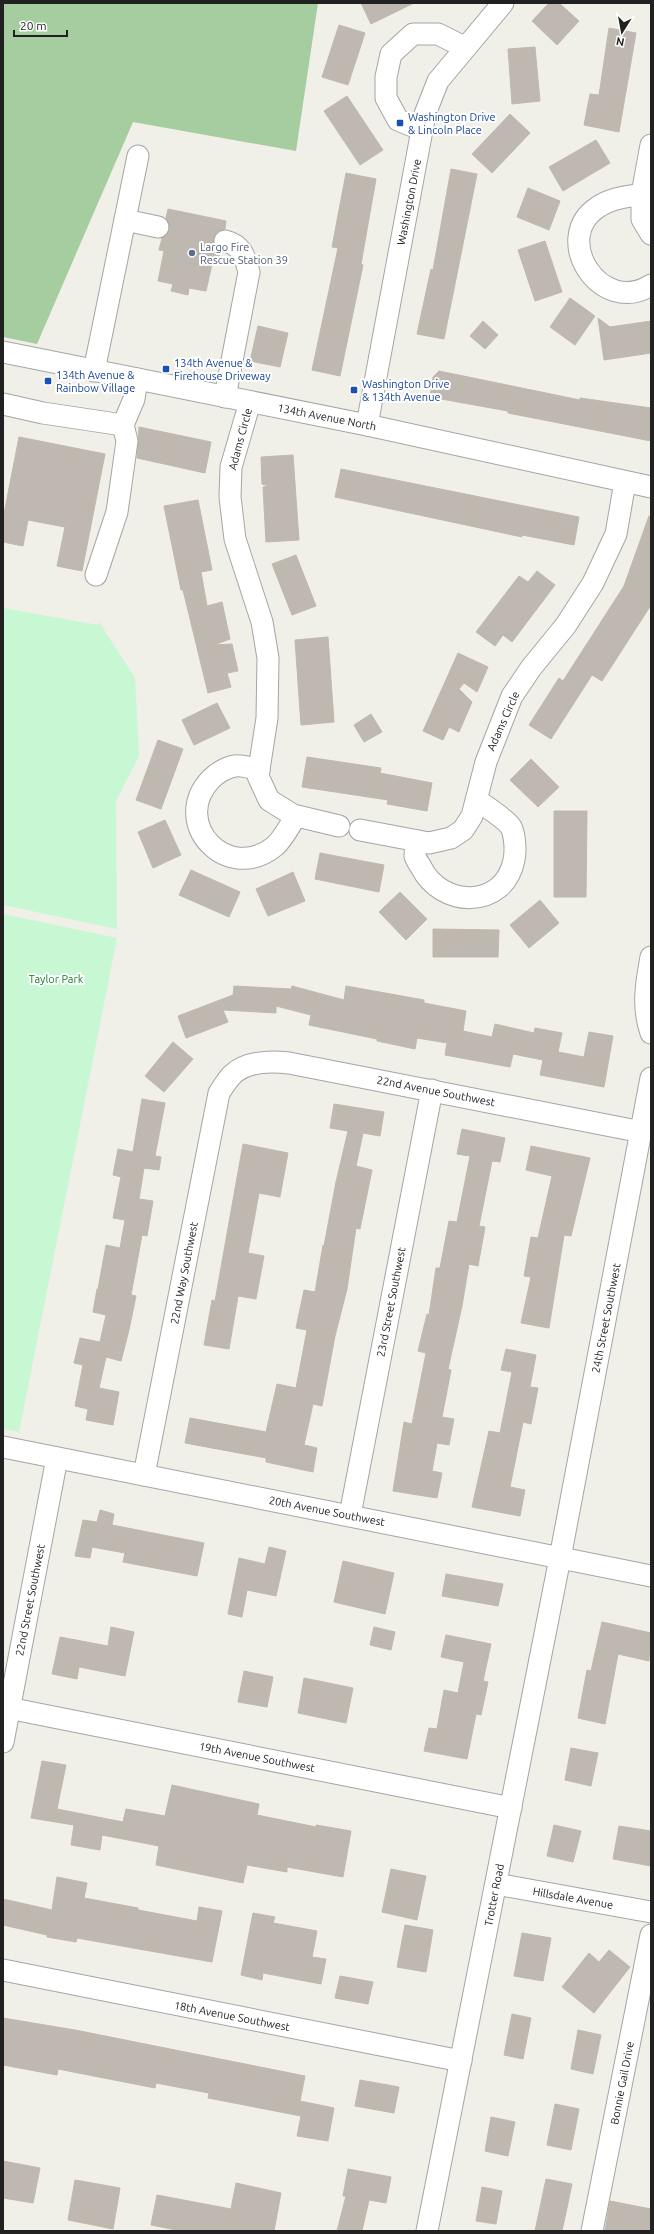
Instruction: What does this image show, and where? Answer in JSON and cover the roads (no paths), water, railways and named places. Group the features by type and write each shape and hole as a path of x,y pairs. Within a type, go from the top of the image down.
{"street":[{"name":"Washington Drive","path":"367,425 425,114 438,81 464,47 503,3"},
{"path":"422,130 398,120 386,98 386,77 391,54 413,34 438,34 464,47"},
{"path":"651,145 642,194 642,219 651,234"},
{"path":"94,370 138,156"},
{"path":"642,194 610,200 597,207 588,217 581,230 581,257 596,281 614,290 631,292 645,289 651,285"},
{"path":"125,220 158,227"},
{"path":"225,241 240,247 246,257 249,272 225,397"},
{"name":"134th Avenue North","path":"3,352 367,425 651,487"},
{"path":"96,575 117,512 127,441 123,425 134,399 137,379"},
{"name":"Adams Circle","path":"250,402 231,467 230,497 235,538 262,622 268,658 267,718 258,776 269,800 296,816 339,826"},
{"path":"3,404 43,413 123,425"},
{"name":"Adams Circle","path":"360,830 429,843 451,838 463,830 472,816 486,762 512,696 531,668 566,625 593,583 603,562 616,534 625,482"},
{"path":"259,770 235,766 216,774 206,785 198,804 196,817 199,828 209,844 226,855 242,860 260,856 276,845 296,816"},
{"path":"417,841 415,856 425,877 440,890 454,896 474,898 492,893 503,885 513,868 516,851 510,827 477,800"},
{"path":"651,957 644,1001 646,1020 651,1033"},
{"name":"22nd Avenue Southwest","path":"232,1074 251,1064 272,1061 432,1090 642,1132"},
{"name":"22nd Way Southwest","path":"144,1474 219,1093 232,1074"},
{"name":"24th Street Southwest","path":"560,1558 642,1132 651,1078"},
{"name":"23rd Street Southwest","path":"350,1515 432,1090"},
{"name":"20th Avenue Southwest","path":"3,1447 651,1576"},
{"name":"22nd Street Southwest","path":"3,1742 6,1708 57,1458"},
{"name":"Trotter Road","path":"427,2231 560,1558"},
{"name":"19th Avenue Southwest","path":"6,1708 511,1808"},
{"name":"Hillsdale Avenue","path":"496,1884 651,1912"},
{"name":"Bonnie Gail Drive","path":"592,2231 651,1935"},
{"name":"18th Avenue Southwest","path":"3,1970 461,2061"}],"place":[{"name":"Washington Drive & Lincoln Place","path":"400,123"},
{"name":"Largo Fire Rescue Station 39","path":"192,253"},
{"name":"134th Avenue & Firehouse Driveway","path":"166,369"},
{"name":"134th Avenue & Rainbow Village","path":"48,381"},
{"name":"Washington Drive & 134th Avenue","path":"354,390"}],"park label":[{"name":"Taylor Park","path":"56,979"}]}
